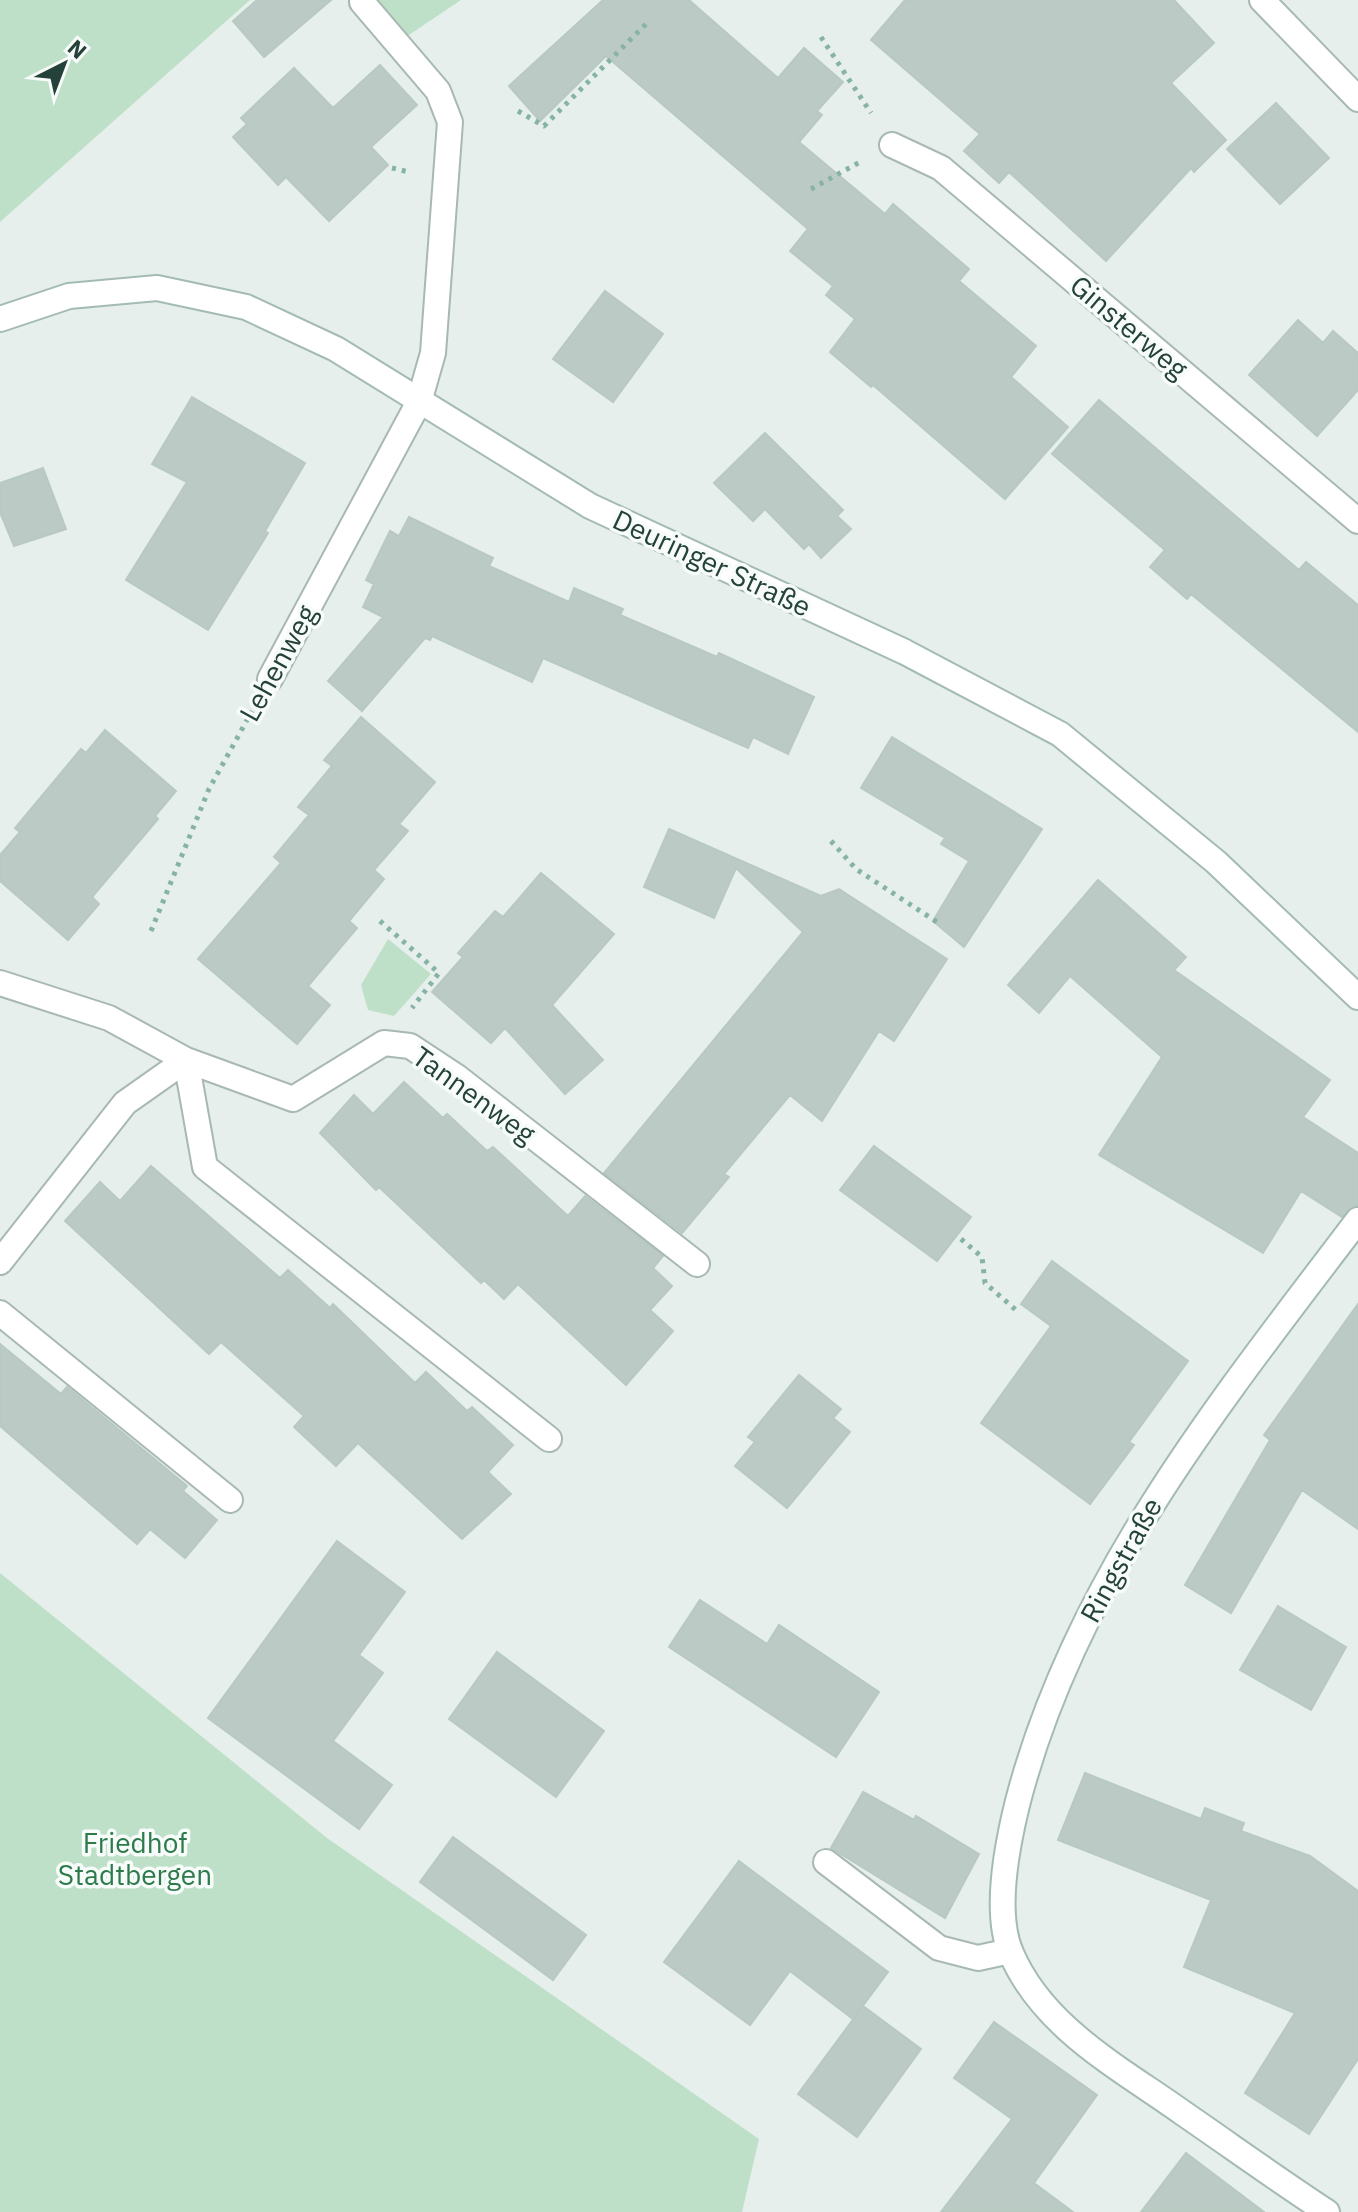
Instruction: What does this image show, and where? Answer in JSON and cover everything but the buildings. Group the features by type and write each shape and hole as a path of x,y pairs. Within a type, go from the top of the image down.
{"street":[{"path":"1262,0 1358,99"},
{"name":"Lehenweg","path":"270,679 419,402 433,353 450,122 438,91 362,2"},
{"name":"Ginsterweg","path":"892,145 941,168 1358,521"},
{"name":"Deuringer Straße","path":"0,319 69,296 157,288 246,307 336,349 590,506 905,652 1060,734 1216,862 1358,997"},
{"name":"Tannenweg","path":"0,983 20,986 109,1018 186,1060 293,1099 384,1043 410,1046 457,1077 697,1264"},
{"path":"0,1262 125,1103 186,1060 205,1167 549,1439"},
{"name":"Ringstraße","path":"1327,2212 1086,2046 1040,2002 1010,1951 1004,1910 1006,1848 1028,1761 1059,1677 1154,1497 1358,1220"},
{"path":"0,1313 230,1500"},
{"path":"826,1862 939,1948 978,1958 1010,1951"}],"path":[{"path":"518,111 544,126 648,22"},
{"path":"811,189 892,145 821,37"},
{"name":"Lehenweg","path":"151,931 209,789 270,679"},
{"path":"831,841 856,869 940,924"},
{"path":"380,921 439,973 384,1043"},
{"path":"961,1239 982,1257 985,1283 1017,1311"}],"green space":[{"path":"0,0 250,0 0,222"},
{"path":"360,0 461,0 397,43"},
{"path":"388,939 431,974 394,1016 368,1010 361,985"},
{"name":"Friedhof Stadtbergen","path":"0,1573 327,1838 759,2139 742,2212 0,2212"}]}
